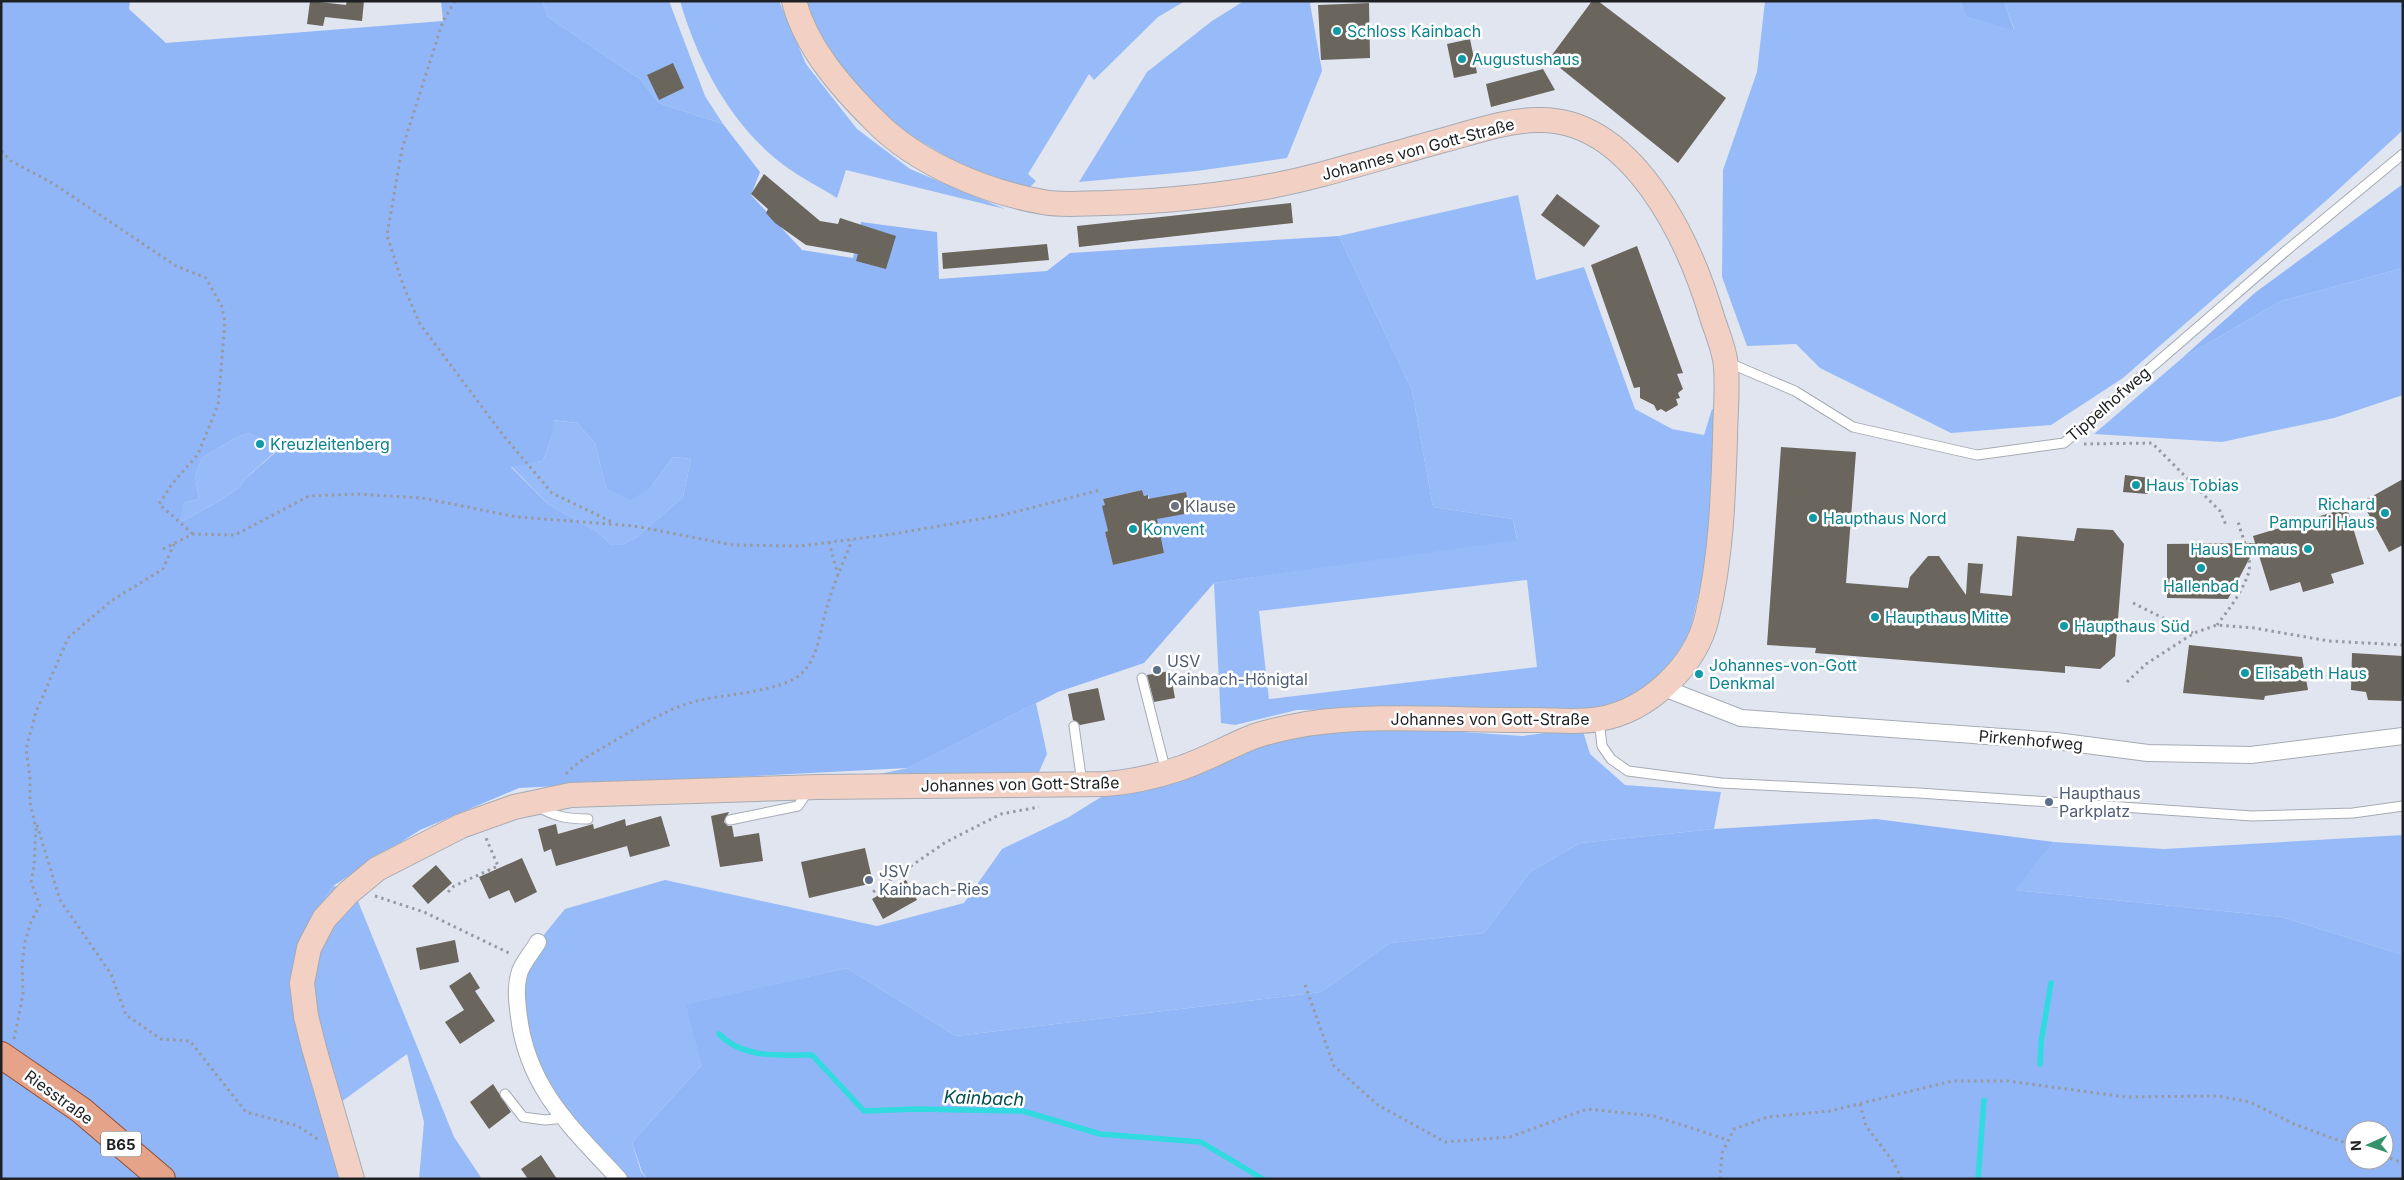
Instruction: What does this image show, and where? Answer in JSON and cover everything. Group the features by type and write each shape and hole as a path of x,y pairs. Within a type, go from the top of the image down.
{"main road":[{"name":"Riesstraße","path":"6,1058 81,1110 162,1179"}],"street":[{"name":"Johannes von Gott-Straße","path":"349,1169 306,1016 302,983 310,948 324,919 353,889 377,870 461,826 514,807 571,795 810,787 1082,784 1135,781 1182,768 1259,734 1309,724 1374,719 1599,719 1636,707 1664,688 1704,631 1716,581 1722,532 1726,362 1705,293 1684,244 1664,206 1641,174 1624,156 1603,139 1570,123 1538,119 1496,125 1304,179 1203,196 1145,202 1047,203 1003,192 950,172 918,156 888,135 852,98 821,59 797,13 794,1"},
{"name":"Pirkenhofweg","path":"1664,688 1742,718 2056,740 2148,753 2251,755 2403,736"},
{"path":"538,942 520,971 517,994 522,1038 529,1061 547,1097 619,1179"}],"lane":[{"name":"Tippelhofweg","path":"1726,362 1795,392 1853,427 1977,455 2064,443 2280,256 2403,154"},
{"path":"1142,678 1166,772"},
{"path":"1599,719 1602,746 1611,759 1628,771 1722,783 1919,793 2252,816 2353,813 2403,806"},
{"path":"1074,726 1082,784"},
{"path":"730,820 798,806 810,787"},
{"path":"533,803 551,814 570,819 588,819"},
{"path":"505,1094 523,1117 545,1120 564,1118"}],"path":[{"path":"456,1 443,21 402,149 387,235 403,285 420,324 503,436 552,493 614,524"},
{"path":"1,151 11,161 54,184 176,266 206,278 222,307 225,322 218,405 198,454 172,484 159,504 192,534"},
{"path":"2064,443 2152,443 2220,511 2226,525"},
{"path":"163,549 192,534 235,535 309,496 356,494 422,498 518,517 614,524 733,545 801,546 852,540 1002,515 1100,490"},
{"path":"2217,625 2237,597 2249,570 2249,562 2238,521"},
{"path":"585,757 670,709 704,699 755,691 786,682 801,674 816,651 828,604 852,540"},
{"path":"829,542 838,575"},
{"path":"6,1058 23,994 22,964 25,942 31,922 40,905 31,882 36,829 30,802 30,778 26,749 36,712 68,638 110,601 163,569 174,544"},
{"path":"2133,602 2194,633"},
{"path":"2127,682 2146,664 2194,633 2217,625 2254,628 2329,641 2403,645"},
{"path":"30,802 60,900 111,974 126,1015 161,1040 190,1041 246,1112 298,1126 349,1169"},
{"path":"873,892 946,842 1001,814 1044,806"},
{"path":"448,892 454,886 498,866 479,820"},
{"path":"353,889 424,912 526,962"},
{"path":"1305,985 1334,1066 1378,1104 1445,1142 1510,1137 1587,1109 1654,1116 1728,1140"},
{"path":"1720,1179 1722,1153 1734,1129 1768,1117 1830,1111 1952,1082 2008,1081 2126,1097 2217,1096 2250,1102 2294,1124 2344,1142"},
{"path":"1860,1104 1866,1126 1892,1160 1902,1179"}],"shaded area":[{"path":"1,1 130,1 129,9 166,43 443,21 441,1 542,1 548,17 640,79 659,103 723,124 760,172 751,195 802,250 853,258 861,222 937,232 939,279 1047,271 1070,253 1339,236 1412,390 1433,507 1513,519 1517,540 1214,583 1144,663 1058,692 908,768 519,788 420,830 333,886 303,932 290,977 342,1179 1,1179","holes":["553,420 577,423 595,443 606,488 631,500 651,487 673,457 691,459 683,497 637,537 622,545 612,545 596,531 548,504 511,467 543,461 552,436","249,433 266,441 279,443 277,451 244,480 240,487 183,521 180,520 184,503 199,499 195,476 202,458 237,437","1142,490 1144,496 1148,495 1164,553 1113,565 1105,532 1108,531 1103,499"]},
{"path":"542,1 669,1 705,96 723,124 659,103 640,79 548,17"},
{"path":"680,1 779,1 806,64 857,129 910,169 1005,209 846,170 837,198 797,175 766,150 733,113 707,70"},
{"path":"806,1 1185,1 1158,17 1094,80 1089,74 1028,174 1036,181 1028,189 962,166 892,124 846,73 810,19"},
{"path":"1244,1 1324,1 1310,3 1322,71 1287,158 1197,171 1079,182 1147,72 1212,21"},
{"path":"1765,1 1960,1 1966,17 2014,29 2004,1 2403,1 2403,130 2328,199 2123,378 2051,425 1951,433 1820,368 1796,344 1747,346 1722,277 1723,170 1757,72"},
{"path":"1960,1 2004,1 2014,30 1966,17"},
{"path":"2403,184 2403,268 2281,301 2181,359 2256,292"},
{"path":"1518,195 1536,280 1584,267 1635,409 1672,429 1704,435 1712,409 1718,413 1708,554 1690,631 1673,662 1640,693 1588,712 1414,708 1297,710 1235,725 1221,723 1214,583 1517,539 1513,519 1433,507 1412,390 1339,236","holes":["1527,580 1537,667 1269,699 1259,611"]},
{"path":"2403,268 2403,395 2334,418 2222,442 2094,434 2181,359 2281,301"},
{"path":"552,420 577,423 595,443 606,488 651,487 673,457 691,459 683,497 637,537 622,545 612,545 596,531 548,504 511,466 543,461 552,436"},
{"path":"249,433 266,441 279,443 277,450 244,480 240,487 183,521 179,520 184,503 199,499 195,476 202,458 237,437"},
{"path":"1036,703 1047,754 1034,783 818,787 908,768"},
{"path":"1401,728 1523,736 1582,728 1590,754 1625,785 1721,792 1714,829 1580,843 1530,872 1484,933 1390,943 1321,992 956,1036 847,968 687,1004 701,1066 632,1142 641,1172 648,1179 619,1179 529,1061 521,971 538,942 565,909 665,880 877,926 964,903 1002,849 1069,817 1101,797 1156,787 1261,742 1313,731"},
{"path":"1876,819 2054,842 2015,890 2282,917 2403,955 2403,1179 648,1179 642,1172 632,1142 701,1066 686,1004 847,968 956,1036 1321,992 1390,943 1484,933 1530,872 1580,843 1714,829"},
{"path":"2403,835 2403,955 2282,917 2014,890 2054,842 2164,849"},
{"path":"333,886 353,889 454,1137 482,1179 419,1179 424,1122 407,1054 341,1102 342,1179 290,977 303,932"}],"building":[{"path":"310,1 346,5 347,1 364,1 362,21 325,17 323,26 307,24"},
{"path":"1592,1 1598,1 1726,98 1678,163 1549,59"},
{"name":"Schloss Kainbach","path":"1369,3 1370,58 1321,60 1318,5"},
{"name":"Augustushaus","path":"1470,39 1477,73 1454,78 1447,44"},
{"path":"673,63 684,88 659,100 647,75"},
{"path":"1543,69 1555,90 1491,107 1486,84"},
{"path":"764,174 820,221 838,224 840,218 896,236 886,269 856,261 858,254 806,245 775,223 766,213 768,209 751,194"},
{"path":"1557,194 1600,226 1584,247 1541,215"},
{"path":"1291,203 1293,223 1079,247 1077,226"},
{"path":"1047,244 1049,260 943,269 942,253"},
{"path":"1637,246 1683,373 1677,374 1683,389 1678,393 1680,398 1676,399 1678,405 1666,412 1661,409 1657,411 1654,405 1640,398 1640,387 1634,388 1591,265"},
{"path":"1781,447 1856,452 1846,583 1908,588 1910,577 1928,556 1939,556 1966,595 1968,563 1983,564 1980,593 2012,596 2017,536 2074,541 2077,528 2113,530 2124,544 2115,656 2100,669 2065,666 2065,673 1815,653 1816,648 1767,645"},
{"name":"Haus Tobias","path":"2125,475 2150,478 2148,494 2123,492"},
{"name":"Richard Pampuri Haus","path":"2403,479 2403,545 2389,552 2362,502"},
{"name":"Konvent","path":"1142,490 1144,496 1148,495 1148,499 1186,492 1190,513 1157,519 1164,553 1113,565 1105,532 1108,531 1102,506 1105,505 1103,499"},
{"path":"2347,508 2364,564 2331,574 2334,583 2303,592 2300,582 2270,591 2256,546 2228,599 2167,598 2167,544 2255,543 2253,536"},
{"name":"Elisabeth Haus","path":"2189,645 2302,657 2308,690 2265,696 2264,700 2183,693"},
{"path":"2352,653 2403,656 2403,701 2368,700 2366,692 2351,690"},
{"path":"1170,671 1175,698 1154,702 1147,675"},
{"path":"1098,688 1105,720 1080,725 1073,720 1068,694"},
{"path":"729,812 724,822 728,826 732,826 734,837 759,833 763,861 720,867 711,816"},
{"path":"661,816 670,846 630,857 627,846 556,866 551,849 544,852 538,829 556,824 558,834 593,824 594,829 625,819 626,826"},
{"path":"865,848 873,883 809,898 801,862"},
{"path":"522,858 537,892 515,903 509,890 489,899 479,877"},
{"path":"436,865 452,883 428,904 412,886"},
{"path":"906,880 917,900 883,919 872,899"},
{"path":"455,940 459,962 420,970 416,948"},
{"path":"470,972 480,988 475,991 495,1021 460,1044 445,1022 464,1010 449,986"},
{"path":"493,1084 511,1112 489,1129 470,1102"},
{"path":"541,1155 557,1179 528,1179 521,1169"}],"waterway":[{"path":"2040,1064 2041,1043 2051,983"},
{"name":"Kainbach","path":"719,1034 739,1048 751,1052 775,1055 812,1055 864,1111 918,1109 1023,1111 1100,1134 1201,1142 1263,1179"},
{"path":"1978,1179 1984,1100"}],"place":[{"name":"Schloss Kainbach","path":"1337,31"},
{"name":"Augustushaus","path":"1462,59"},
{"name":"Kreuzleitenberg","path":"260,444"},
{"name":"Haus Tobias","path":"2136,485"},
{"name":"Klause","path":"1175,506"},
{"name":"Richard Pampuri Haus","path":"2385,513"},
{"name":"Haupthaus Nord","path":"1813,518"},
{"name":"Konvent","path":"1133,529"},
{"name":"Haus Emmaus","path":"2308,549"},
{"name":"Hallenbad","path":"2201,568"},
{"name":"Haupthaus Mitte","path":"1875,617"},
{"name":"Haupthaus Süd","path":"2064,626"},
{"name":"USV Kainbach-Hönigtal","path":"1157,670"},
{"name":"Elisabeth Haus","path":"2245,673"},
{"name":"Johannes-von-Gott Denkmal","path":"1699,674"},
{"name":"Haupthaus Parkplatz","path":"2049,802"},
{"name":"JSV Kainbach-Ries","path":"869,880"}]}
